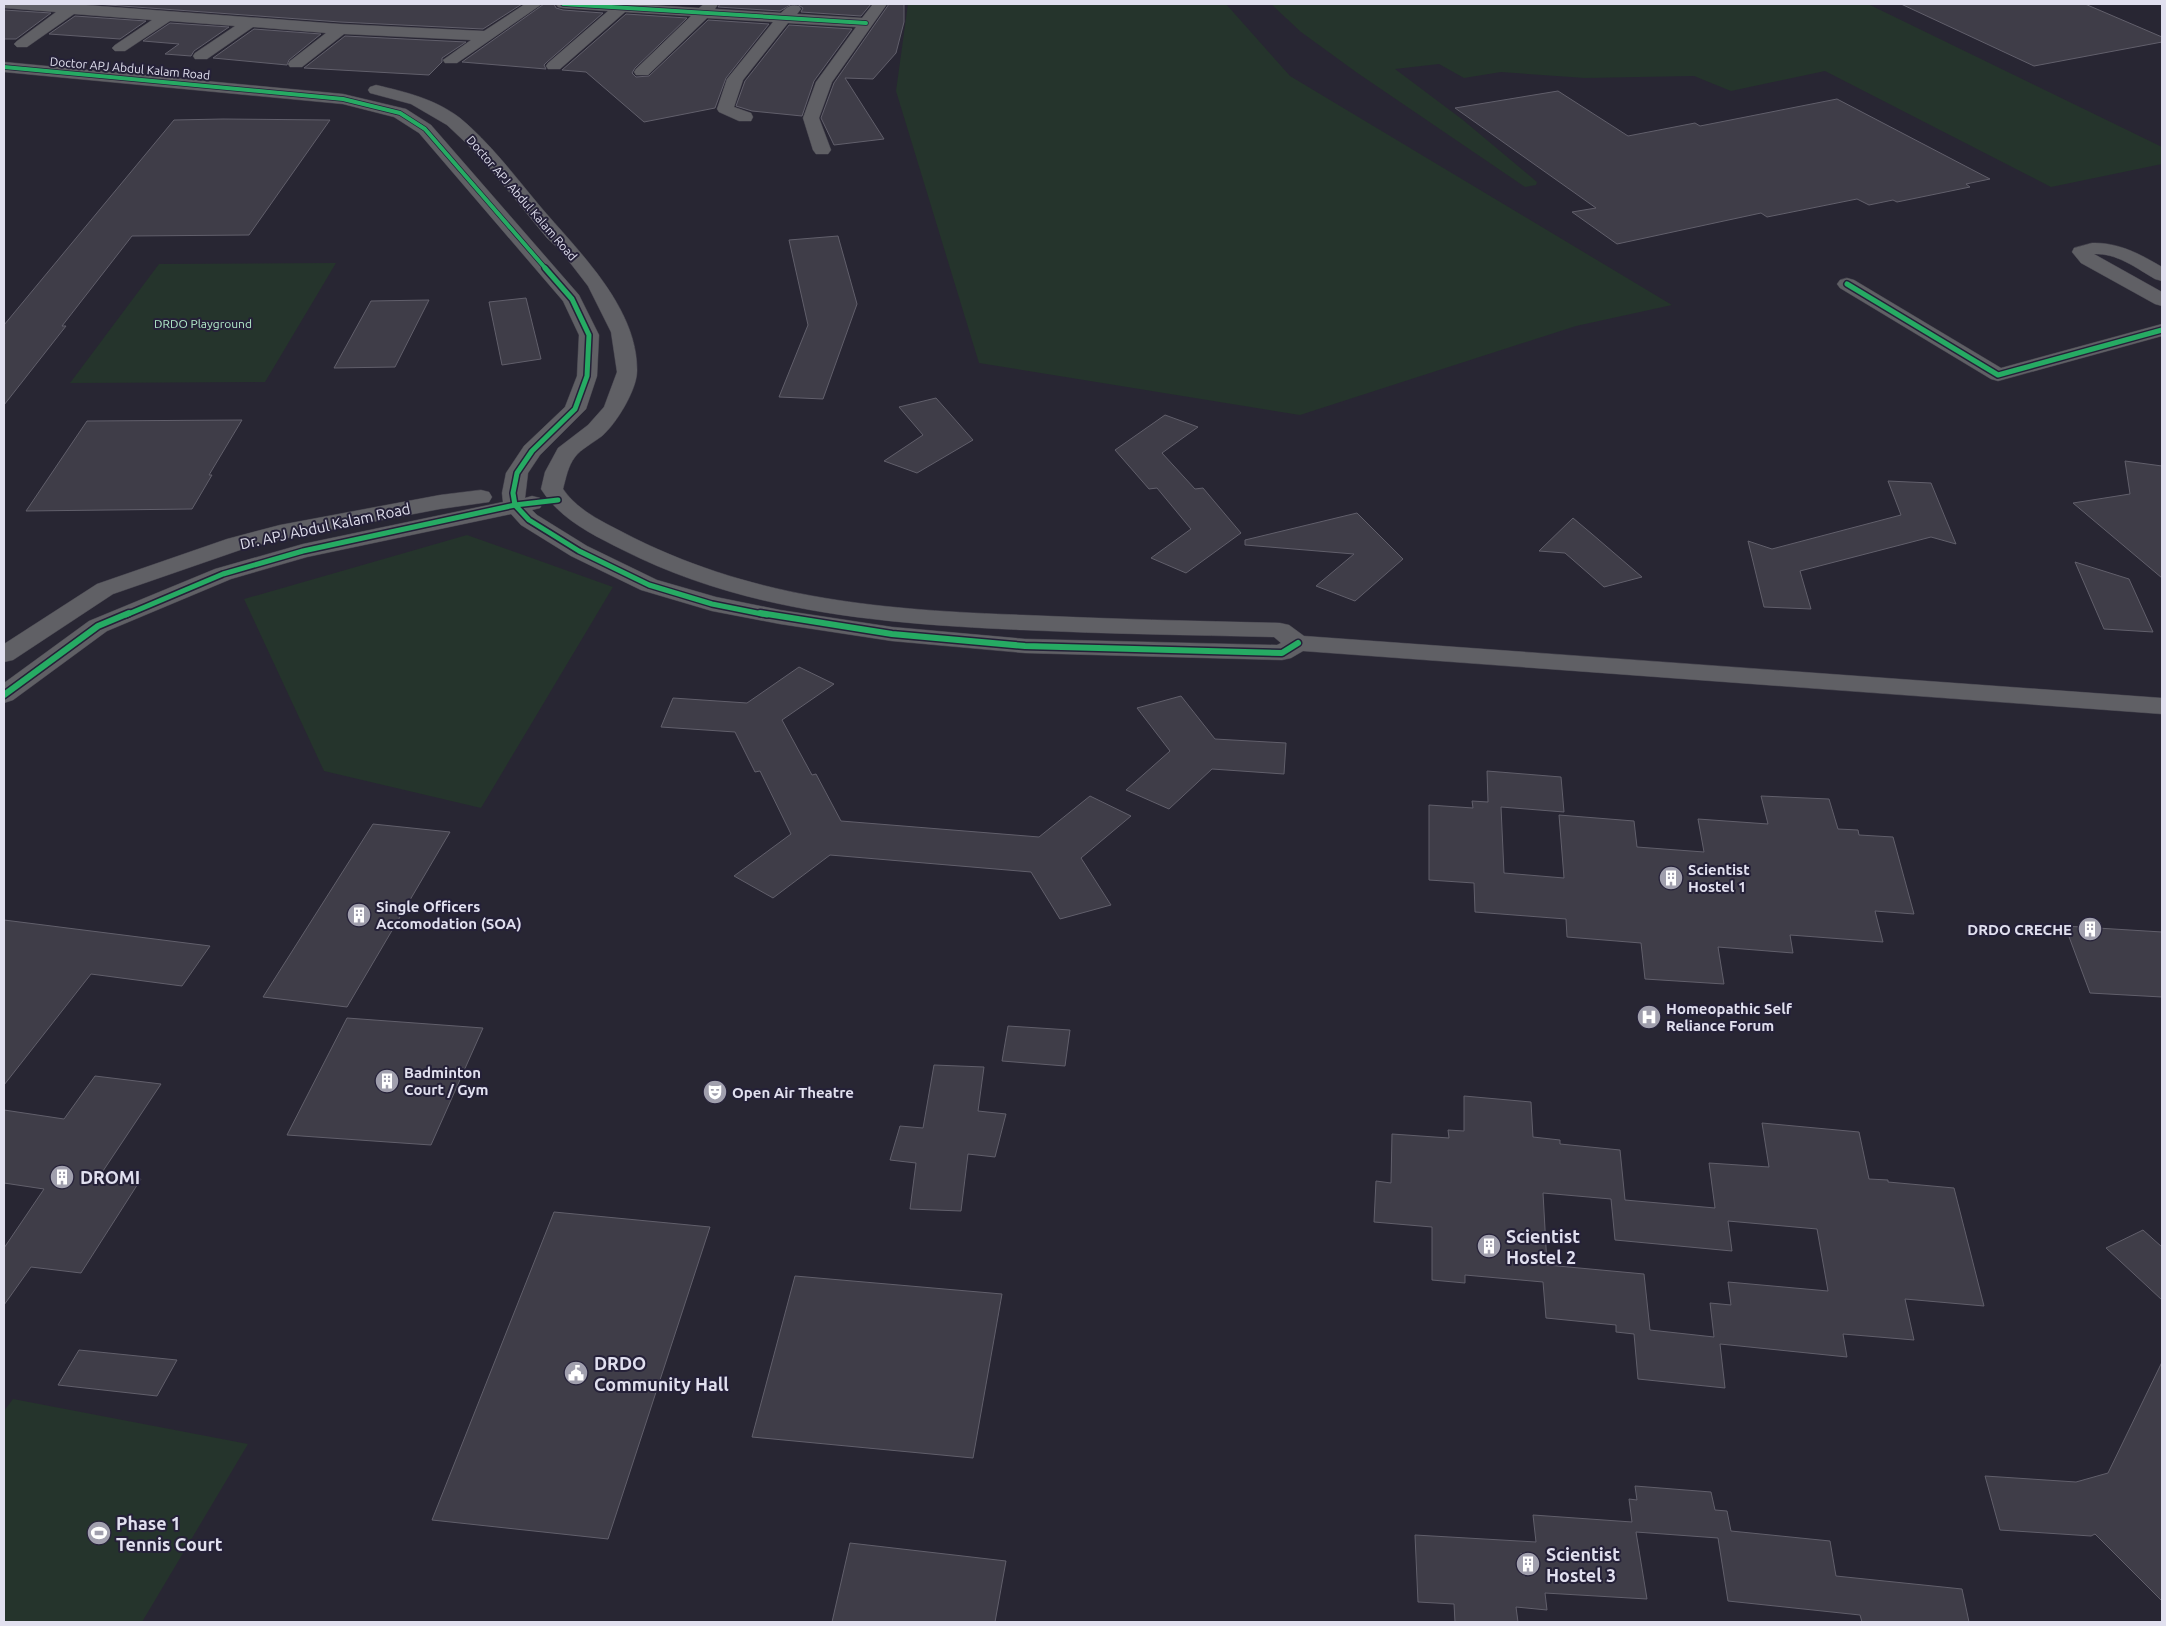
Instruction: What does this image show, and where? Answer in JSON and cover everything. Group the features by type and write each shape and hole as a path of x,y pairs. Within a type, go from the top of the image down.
{"street":[{"path":"4,4 249,23 487,36"},
{"path":"451,60 535,4"},
{"path":"563,4 708,9 783,19 866,23"},
{"path":"745,117 725,110 735,79 783,19 799,4"},
{"path":"822,150 810,118 824,82 880,4"},
{"path":"554,66 624,6"},
{"path":"22,44 72,8"},
{"path":"642,72 708,9"},
{"path":"120,48 167,16"},
{"path":"201,56 249,23"},
{"path":"296,64 340,29"},
{"name":"Doctor APJ Abdul Kalam Road","path":"4,57 360,88 392,93 417,100 453,121 493,160 554,234 568,247 597,285 621,332 627,372 614,409 596,430 566,453 556,472 555,494"},
{"path":"4,67 343,99 400,113 424,129 572,299 589,335 587,376 576,409 532,451 517,473 514,499 529,520 579,551 649,585 712,604 780,617 892,634 1025,646 1147,638"},
{"path":"2162,275 2107,248 2090,248 2081,252 2088,259 2162,300"},
{"path":"1847,284 1998,375 2162,330"},
{"path":"4,695 98,626 215,577 303,551 514,499 555,494 582,518 670,565 745,589 844,608 939,620 1147,638 1282,653 1298,643 1835,684 2162,706"},
{"name":"Dr. APJ Abdul Kalam Road","path":"4,655 105,589 235,544 280,532 416,506 514,499"}],"green space":[{"path":"908,4 1226,4 1290,76 1672,305 1576,326 1300,415 979,363 896,91"},
{"path":"1271,4 1868,4 2162,147 2162,164 2051,187 1825,71 1731,91 1694,76 1585,78 1501,72 1464,78 1439,64 1395,69 1463,120 1537,182 1536,185 1525,187 1356,72 1301,32"},
{"name":"DRDO Playground","path":"336,263 265,382 70,383 159,264"},
{"path":"467,535 613,587 481,808 324,771 244,599"},
{"name":"Phase 1 Tennis Court","path":"13,1399 248,1444 142,1622 4,1622 4,1411"}],"building":[{"path":"95,4 522,4 483,29 340,22"},
{"path":"544,4 554,4 556,8 563,10 603,13 547,62 544,65 546,69 462,62"},
{"path":"720,4 792,4 780,11 718,7"},
{"path":"797,4 871,4 861,16 801,12 803,8"},
{"path":"889,4 904,4 904,22 896,53 873,79 845,78 884,139 834,145 821,118 834,83"},
{"path":"1901,4 2085,4 2162,37 2162,42 2034,66"},
{"path":"4,10 51,13 16,39 4,39"},
{"path":"626,14 687,18 635,68 632,73 636,77 649,76 708,20 769,24 726,78 715,108 644,122 586,72 562,70"},
{"path":"75,16 146,21 120,39 49,34"},
{"path":"170,23 229,27 194,51 191,56 165,54 179,44 143,41"},
{"path":"789,25 852,29 814,81 802,116 752,111 736,106 745,81"},
{"path":"254,29 321,34 289,60 287,65 213,58"},
{"path":"345,36 466,42 442,58 442,62 429,75 304,68"},
{"path":"1558,91 1628,136 1695,123 1700,126 1837,99 1990,179 1966,184 1970,187 1897,202 1893,200 1869,205 1857,199 1767,217 1761,213 1617,244 1572,212 1596,208 1455,108"},
{"path":"174,120 330,120 249,235 132,236 62,326 66,326 4,405 4,325"},
{"path":"838,236 857,304 823,399 779,397 808,325 789,240"},
{"path":"526,298 541,359 502,365 489,302"},
{"path":"429,300 395,367 334,368 371,301"},
{"path":"936,398 973,440 917,473 884,461 923,435 899,407"},
{"path":"1165,415 1198,427 1162,453 1195,489 1203,488 1241,533 1186,573 1151,558 1191,529 1157,488 1149,489 1115,450"},
{"path":"242,420 209,475 212,475 192,509 26,511 87,421"},
{"path":"2125,461 2162,466 2162,578 2073,503 2130,494"},
{"path":"1888,481 1931,483 1956,544 1931,537 1800,571 1811,609 1764,607 1748,541 1772,549 1901,515"},
{"path":"1357,513 1403,559 1355,601 1316,586 1354,554 1245,545 1245,540"},
{"path":"1573,518 1642,577 1604,587 1565,553 1539,551"},
{"path":"2075,562 2129,579 2153,632 2104,629"},
{"path":"799,667 834,684 782,720 812,775 816,774 841,821 1039,837 1090,796 1131,816 1081,858 1111,905 1060,919 1031,872 830,855 773,898 734,876 791,834 760,771 755,772 735,732 661,727 673,698 747,703"},
{"path":"1181,696 1215,739 1286,743 1284,774 1212,769 1169,809 1126,790 1170,751 1137,708"},
{"name":"Scientist Hostel 1","path":"1487,771 1561,777 1564,812 1501,807 1504,873 1564,878 1559,815 1634,821 1637,847 1704,852 1698,819 1768,824 1761,796 1829,799 1838,829 1858,830 1859,835 1893,837 1914,914 1875,911 1883,942 1790,935 1793,953 1718,947 1724,984 1645,979 1641,943 1567,937 1566,919 1475,912 1474,883 1429,880 1429,805 1473,808 1472,801 1488,802"},
{"name":"Single Officers Accomodation (SOA)","path":"373,824 450,832 347,1007 263,997"},
{"path":"4,920 210,946 182,986 91,974 4,1085"},
{"name":"DRDO CRECHE","path":"2065,926 2162,932 2162,997 2090,993"},
{"name":"Badminton Court / Gym","path":"347,1018 483,1028 431,1145 287,1135"},
{"path":"1008,1026 1070,1030 1065,1066 1002,1061"},
{"path":"934,1065 984,1067 978,1111 1006,1114 995,1157 968,1154 961,1211 910,1209 916,1163 890,1160 900,1126 923,1128"},
{"name":"DROMI","path":"95,1076 161,1084 101,1174 141,1179 81,1273 31,1267 4,1305 4,1248 44,1189 4,1183 4,1110 64,1119"},
{"name":"Scientist Hostel 2","path":"1464,1096 1531,1102 1533,1137 1560,1140 1560,1144 1620,1150 1625,1200 1715,1208 1709,1163 1769,1167 1762,1123 1859,1132 1869,1179 1954,1188 1984,1306 1905,1299 1914,1340 1843,1334 1847,1357 1720,1344 1725,1388 1638,1379 1634,1334 1616,1332 1616,1325 1546,1318 1543,1282 1465,1275 1465,1283 1432,1280 1432,1227 1374,1222 1376,1181 1391,1183 1392,1134 1449,1138 1448,1130 1464,1131","holes":["1543,1193 1611,1199 1615,1240 1732,1251 1728,1221 1817,1229 1828,1291 1728,1282 1731,1305 1710,1303 1714,1337 1650,1330 1644,1274 1547,1265"]},
{"name":"DRDO Community Hall","path":"554,1212 710,1227 608,1539 432,1520"},
{"path":"2143,1230 2162,1247 2162,1300 2106,1248"},
{"path":"795,1276 1002,1294 973,1458 752,1437"},
{"path":"79,1350 177,1360 157,1396 58,1385"},
{"path":"2162,1362 2162,1601 2095,1534 2091,1536 2000,1530 1985,1476 2076,1482 2108,1473"},
{"name":"Scientist Hostel 3","path":"1635,1486 1711,1492 1715,1510 1727,1511 1731,1531 1830,1541 1836,1576 1962,1589 1969,1622 1862,1622 1860,1615 1728,1601 1718,1538 1636,1532 1647,1599 1545,1593 1547,1610 1516,1607 1518,1622 1455,1622 1454,1604 1418,1602 1415,1535 1536,1542 1533,1515 1632,1522 1629,1499 1637,1500"},
{"path":"850,1543 1006,1561 995,1622 832,1622"}],"cycle path":[{"path":"563,4 866,23"},
{"path":"4,67 343,99 400,113 425,129 572,299 589,335 587,376 575,409 532,451 517,473 513,493 515,505 529,520 579,551 649,585 712,604 780,617 892,634 1025,646 1282,653 1298,643"},
{"path":"1847,284 1998,375 2162,330"},
{"path":"4,695 98,626 223,574 303,551 515,505 558,500"}],"place":[{"name":"Scientist Hostel 1","path":"1671,878"},
{"name":"Single Officers Accomodation (SOA)","path":"359,915"},
{"name":"DRDO CRECHE","path":"2090,929"},
{"name":"Homeopathic Self Reliance Forum","path":"1649,1017"},
{"name":"Badminton Court / Gym","path":"387,1081"},
{"name":"Open Air Theatre","path":"715,1092"},
{"name":"DROMI","path":"62,1177"},
{"name":"Scientist Hostel 2","path":"1489,1246"},
{"name":"DRDO Community Hall","path":"576,1373"},
{"name":"Phase 1 Tennis Court","path":"99,1533"},
{"name":"Scientist Hostel 3","path":"1528,1564"}]}
